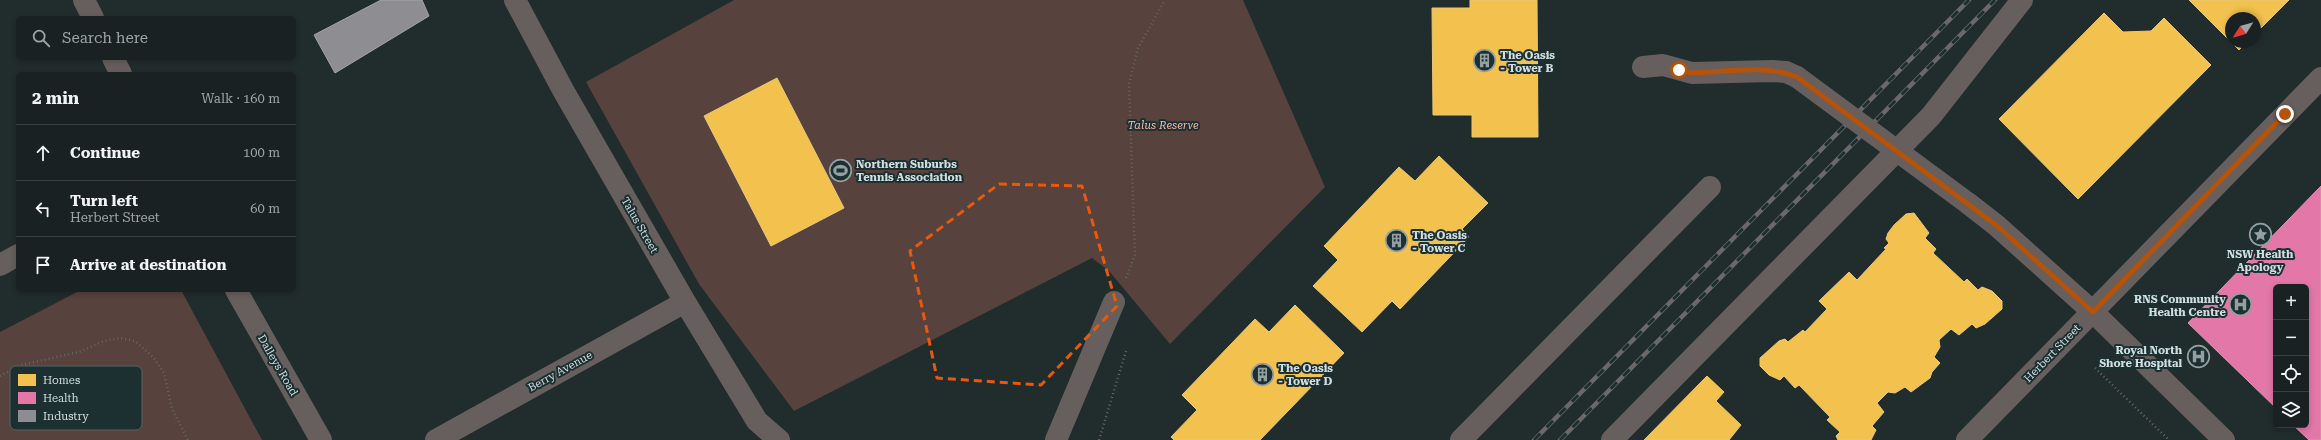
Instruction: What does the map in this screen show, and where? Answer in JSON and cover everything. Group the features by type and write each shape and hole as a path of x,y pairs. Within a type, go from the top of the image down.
{"street":[{"path":"84,0 93,16"},
{"name":"Talus Street","path":"515,0 563,90 684,302 757,421 779,440"},
{"path":"1612,440 1931,116 2022,0"},
{"path":"115,60 121,72"},
{"path":"1644,66 1663,65 1692,73 1772,70 1786,72 1797,77 1996,225 2093,312 2224,440"},
{"name":"Herbert Street","path":"1967,440 2321,78"},
{"path":"1461,440 1710,187"},
{"path":"0,265 16,256"},
{"name":"Dalleys Road","path":"237,292 321,440"},
{"name":"Berry Avenue","path":"436,440 684,302"},
{"path":"1056,440 1114,302"}],"path":[{"path":"1114,302 1135,255 1129,84 1138,48 1165,0"},
{"path":"19,366 79,352 104,340 120,338 135,341 153,357 164,373 172,409 188,440"},
{"path":"2095,368 2169,440"},
{"path":"0,376 10,371"}],"highlighted area":[{"path":"999,184 1082,186 1117,306 1041,385 937,378 910,251"}],"green space":[{"name":"Northern Suburbs Tennis Association","path":"734,0 1243,0 1325,187 1170,344 1109,271 1092,258 794,411 699,284 586,82"},
{"path":"77,292 182,292 262,440 0,440 0,332"}],"building: Homes":[{"name":"The Oasis - Tower B","path":"1470,0 1537,0 1538,137 1472,137 1472,115 1433,115 1432,8 1470,8"},
{"path":"2189,0 2289,0 2261,28 2261,12 2225,12 2225,36"},
{"path":"2104,13 2123,32 2151,31 2164,18 2211,65 2078,199 1999,119"},
{"path":"777,78 844,208 771,246 704,116"},
{"name":"The Oasis - Tower C","path":"1439,156 1488,203 1462,229 1469,237 1400,309 1392,301 1362,332 1313,286 1338,260 1324,246 1399,167 1415,181"},
{"path":"1914,213 1929,233 1925,238 1936,249 1933,253 1964,282 1967,279 1978,290 1982,287 1992,291 2002,301 2002,309 1985,324 1976,328 1972,324 1959,335 1951,329 1939,340 1940,347 1934,357 1940,363 1932,372 1930,378 1911,392 1905,387 1895,393 1888,392 1877,403 1884,412 1872,426 1876,430 1871,440 1838,440 1836,436 1840,432 1827,420 1830,417 1799,385 1795,388 1784,376 1780,380 1769,375 1760,366 1760,358 1779,341 1785,339 1788,342 1803,330 1805,332 1827,309 1819,301 1849,272 1857,280 1886,249 1884,248 1889,243 1886,239 1888,233 1894,225 1906,214"},
{"name":"The Oasis - Tower D","path":"1295,305 1344,353 1260,440 1174,440 1171,437 1197,410 1182,395 1255,319 1269,332"},
{"path":"1707,376 1724,392 1716,401 1741,425 1729,440 1644,440"}],"building: Health":[{"name":"RNS Community Health Centre","path":"2321,186 2321,440 2309,440 2296,428 2309,428 2309,284 2273,284 2273,405 2188,323"}],"building: Industry":[{"path":"381,0 422,0 429,16 335,73 314,35"}],"railway":[{"path":"1534,440 1969,0"},
{"path":"1560,440 1995,0"}],"place":[{"name":"The Oasis - Tower B","path":"1485,61"},
{"name":"Northern Suburbs Tennis Association","path":"841,170"},
{"name":"NSW Health Apology","path":"2260,234"},
{"name":"The Oasis - Tower C","path":"1397,241"},
{"name":"RNS Community Health Centre","path":"2241,305"},
{"name":"Royal North Shore Hospital","path":"2198,356"},
{"name":"The Oasis - Tower D","path":"1263,374"}],"route":[{"path":"1679,70 1692,73 1772,70 1786,72 1797,77 1996,225 2093,312 2285,114"}],"park label":[{"name":"Talus Reserve","path":"1163,125"}]}
